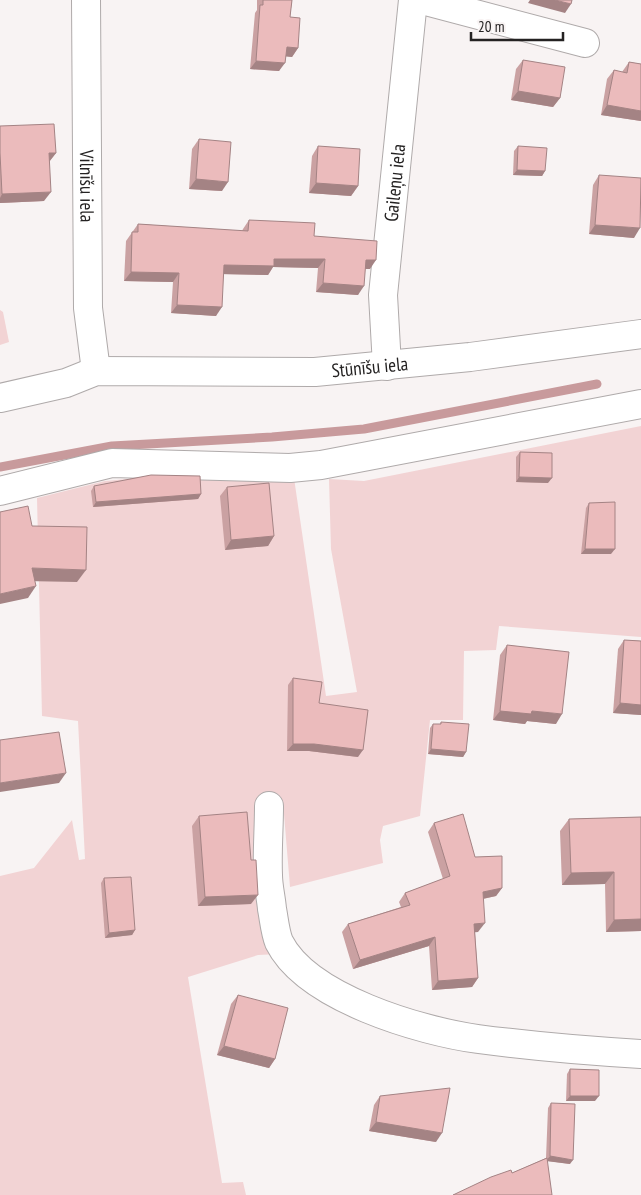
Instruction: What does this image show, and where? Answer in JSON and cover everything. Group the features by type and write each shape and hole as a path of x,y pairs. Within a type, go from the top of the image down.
{"street":[{"name":"Vilnīšu iela","path":"86,0 88,308 96,371"},
{"name":"Gaileņu iela","path":"386,366 383,295 413,0"},
{"path":"422,0 585,44"},
{"name":"Stūnīšu iela","path":"96,371 315,372 470,357 641,334"},
{"path":"0,398 66,383 96,371"},
{"path":"0,491 112,463 290,468 321,465 641,404"},
{"path":"269,806 268,876 274,921 279,941 290,958 302,971 323,987 350,1002 403,1021 477,1039 641,1054"}],"shaded area":[{"path":"0,310 3,312 9,342 0,345"},
{"path":"641,426 641,637 499,626 496,650 464,651 463,720 430,720 420,816 383,826 380,840 383,863 290,887 283,802 259,801 280,954 258,955 188,977 222,1183 243,1182 246,1195 0,1195 0,876 34,868 72,820 79,860 85,859 78,721 42,716 37,498 105,481 150,477 294,478 326,696 357,692 331,549 329,479 364,481"}],"building":[{"path":"263,0 292,0 290,17 300,18 298,48 287,47 285,63 256,61 260,5 263,5"},
{"path":"555,0 572,0 571,4"},
{"path":"523,60 565,67 560,98 518,91"},
{"path":"629,62 641,64 641,111 607,105 614,70 627,73"},
{"path":"54,124 56,153 49,153 51,192 2,194 0,126"},
{"path":"199,139 231,142 228,182 196,179"},
{"path":"318,146 360,149 358,186 316,183"},
{"path":"518,146 547,148 545,171 517,170"},
{"path":"599,175 641,178 640,228 595,225"},
{"path":"249,220 315,223 314,236 377,241 376,260 366,260 364,286 323,283 325,259 274,259 274,266 224,265 222,307 177,305 179,273 131,272 132,232 138,232 138,224 248,231"},
{"path":"520,452 552,453 552,478 519,477"},
{"path":"151,475 200,476 201,494 96,502 94,486"},
{"path":"269,483 274,536 231,540 227,487"},
{"path":"615,502 615,549 585,549 589,503"},
{"path":"28,506 32,526 87,527 86,570 32,568 36,586 0,594 0,512"},
{"path":"624,640 641,641 641,705 620,703"},
{"path":"507,645 569,652 562,714 532,711 531,714 500,711"},
{"path":"293,678 322,682 319,703 368,710 363,750 314,744 293,744"},
{"path":"441,722 469,724 466,752 431,749 433,724 441,724"},
{"path":"59,732 66,773 0,783 0,740"},
{"path":"247,812 251,860 256,860 258,895 205,897 199,816"},
{"path":"463,814 475,857 502,856 502,888 483,892 485,923 474,924 478,978 438,981 435,937 360,960 348,924 410,905 405,893 450,876 434,823"},
{"path":"641,817 641,919 614,920 614,872 571,873 569,819"},
{"path":"131,877 135,930 109,933 104,878"},
{"path":"238,995 288,1008 275,1059 224,1046"},
{"path":"570,1069 599,1070 599,1096 570,1096"},
{"path":"450,1088 442,1133 376,1122 380,1096"},
{"path":"551,1103 575,1104 573,1160 550,1156"},
{"path":"547,1158 552,1195 453,1195 491,1177 511,1170 512,1173"}],"waterway":[{"path":"0,467 112,446 272,437 364,429 597,384"}]}
